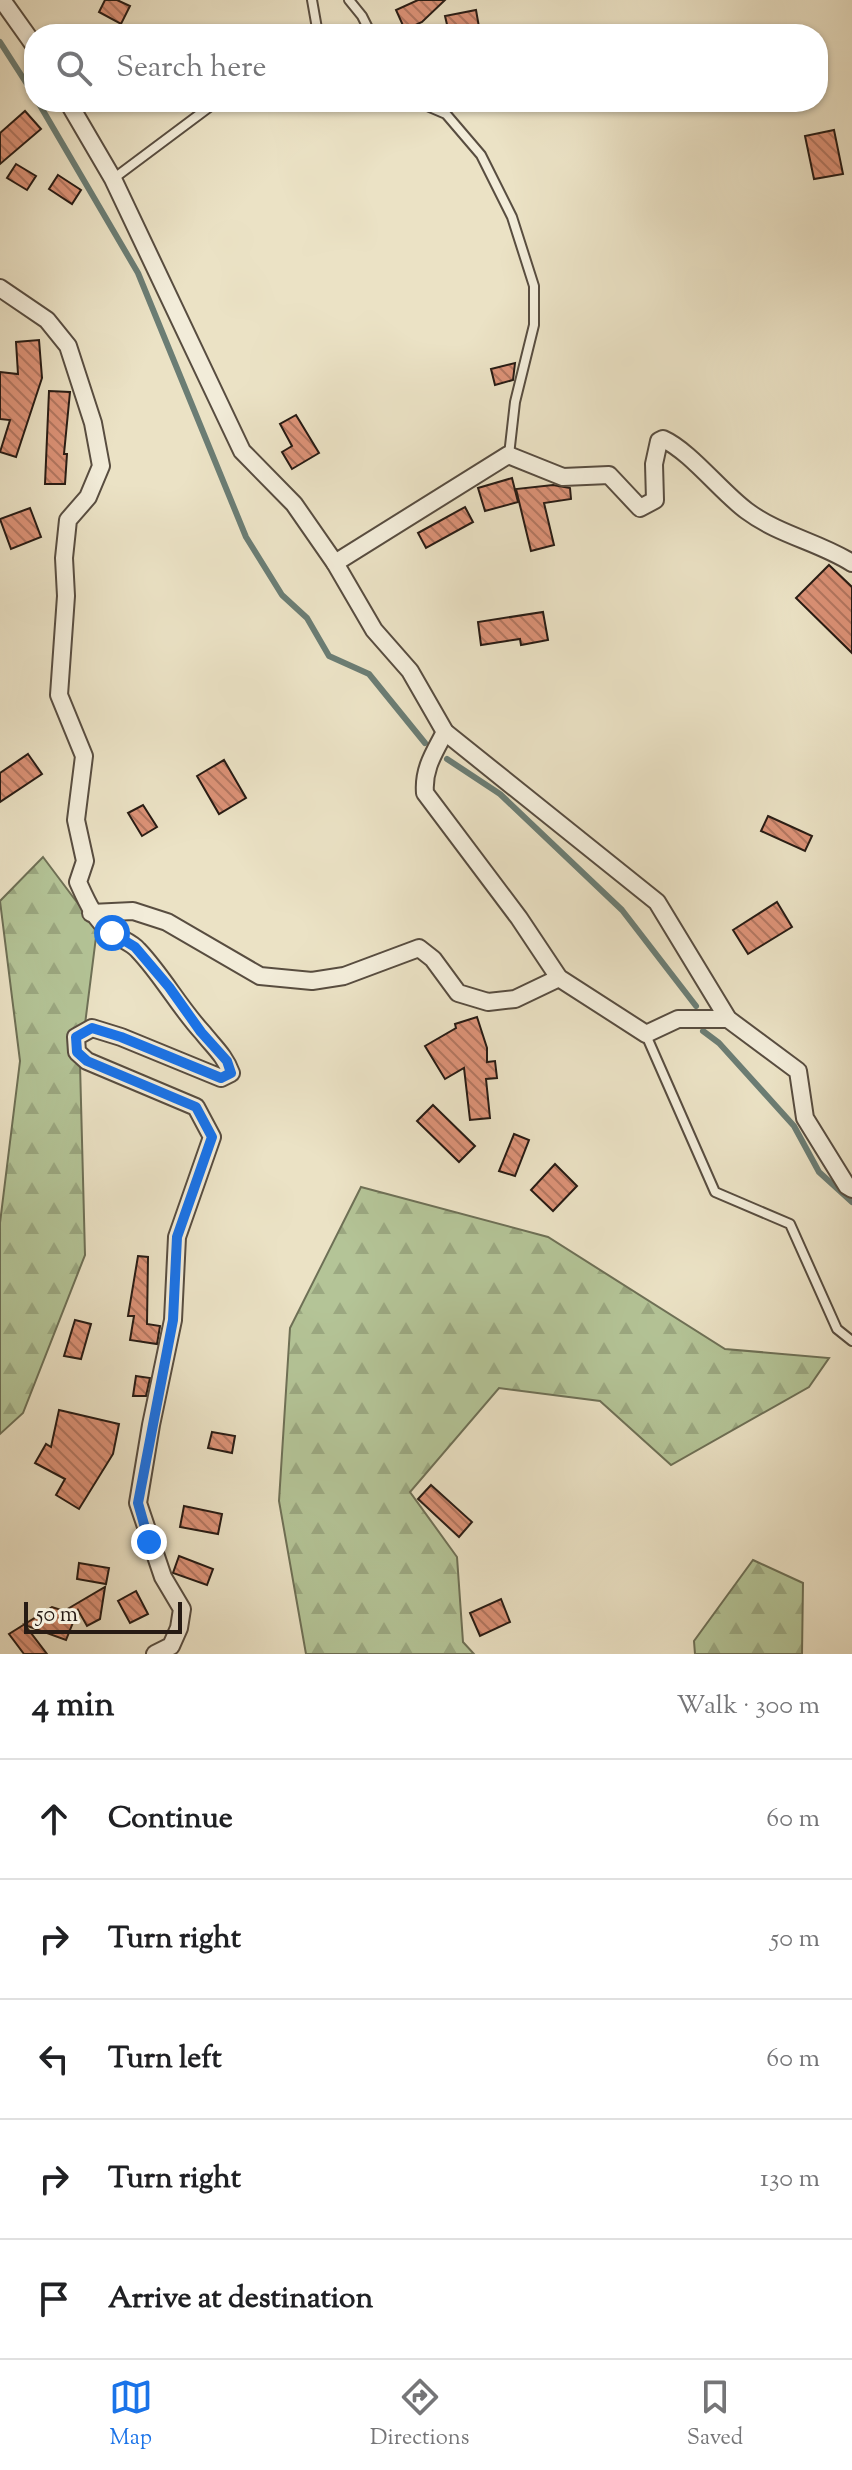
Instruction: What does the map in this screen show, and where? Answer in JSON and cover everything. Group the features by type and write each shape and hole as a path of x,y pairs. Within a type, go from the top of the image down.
{"street":[{"path":"2,0 24,31"},
{"path":"74,112 113,179 242,451 294,504 335,563 374,630 410,671 445,732 657,902 728,1019 798,1071 805,1118 847,1186 852,1189"},
{"path":"5,292 47,320 68,346 93,423 101,466 88,497 68,520 64,558 66,596 59,695 84,756 76,820 85,861 78,882 91,913 112,933 135,947 227,1061 231,1073 221,1078 92,1028 76,1037 77,1052 87,1061 196,1107 212,1137 177,1237 173,1320 138,1503 163,1577 182,1609 179,1628 171,1646 155,1654"},
{"path":"335,563 508,455 563,477 609,475 640,508 655,500 655,451 663,439 747,511 852,563"},
{"path":"445,732 428,764 424,778 425,793 519,918 559,978 646,1034 678,1019 728,1019"},
{"path":"91,913 133,911 167,922 260,976 312,981 344,976 419,948 433,959 458,993 488,1002 515,999 559,978"}],"lane":[{"path":"312,0 316,24"},
{"path":"349,0 366,24"},
{"path":"113,179 203,112"},
{"path":"441,112 481,155 512,217 534,286 534,325 515,402 508,455"},
{"path":"646,1034 715,1192 790,1224 837,1329 852,1341"}],"green space":[{"path":"43,857 97,929 80,1064 85,1255 23,1413 0,1434 0,1223 20,1061 0,901"},
{"path":"361,1187 548,1237 725,1349 829,1358 809,1387 671,1465 600,1401 499,1388 410,1492 457,1557 463,1642 474,1654 306,1654 279,1501 290,1328"},
{"path":"753,1560 803,1583 802,1654 695,1654 694,1641"}],"building":[{"path":"105,0 117,0 130,6 121,24 99,12"},
{"path":"418,0 445,0 418,24 402,24 396,10"},
{"path":"476,10 478,24 447,24 445,16"},
{"path":"24,112 41,129 0,164 0,133"},
{"path":"834,130 843,174 814,179 805,136"},
{"path":"16,164 36,176 27,190 7,178"},
{"path":"58,175 81,190 72,204 49,189"},
{"path":"39,340 42,378 16,457 0,452 10,420 0,419 0,372 18,374 16,342"},
{"path":"515,363 513,380 495,385 491,369"},
{"path":"49,391 70,392 64,454 67,454 65,484 45,484"},
{"path":"296,415 319,453 292,469 282,452 292,446 280,424"},
{"path":"512,478 518,502 485,511 478,488"},
{"path":"553,485 570,488 571,499 544,503 554,545 531,551 516,489"},
{"path":"465,507 473,522 426,548 418,533"},
{"path":"30,508 41,537 11,549 0,519"},
{"path":"829,565 852,587 852,653 796,598"},
{"path":"543,612 548,640 521,645 520,639 481,645 478,622"},
{"path":"28,754 42,774 0,802 0,773"},
{"path":"224,760 246,798 219,814 197,776"},
{"path":"143,805 157,827 142,836 128,813"},
{"path":"768,816 812,836 805,851 761,831"},
{"path":"777,902 792,927 748,954 733,930"},
{"path":"477,1017 487,1048 487,1062 495,1061 497,1078 486,1079 490,1118 470,1120 464,1068 445,1079 425,1046 456,1028 455,1024"},
{"path":"433,1105 475,1146 459,1162 417,1121"},
{"path":"514,1134 529,1140 515,1176 499,1171"},
{"path":"555,1164 577,1186 553,1211 531,1190"},
{"path":"138,1256 148,1257 147,1324 160,1326 157,1344 130,1340 134,1316 128,1316"},
{"path":"75,1320 91,1324 81,1359 64,1356"},
{"path":"136,1376 150,1378 146,1396 133,1396"},
{"path":"59,1410 119,1424 113,1454 79,1509 56,1495 65,1479 35,1463 46,1444 51,1447"},
{"path":"212,1432 235,1436 232,1453 208,1448"},
{"path":"431,1485 472,1522 459,1537 418,1499"},
{"path":"184,1506 222,1514 218,1534 180,1527"},
{"path":"179,1556 213,1569 207,1585 173,1573"},
{"path":"79,1563 109,1568 106,1584 77,1579"},
{"path":"105,1587 100,1619 87,1626 78,1610 66,1640 25,1625 47,1654 24,1654 9,1634 52,1607 64,1611"},
{"path":"136,1591 148,1614 130,1623 118,1601"},
{"path":"501,1599 510,1622 480,1636 470,1613"}],"waterway":[{"path":"0,42 24,79"},
{"path":"44,112 138,273 246,537 282,595 307,618 329,656 369,674 425,743"},
{"path":"447,759 500,794 622,910 696,1006"},
{"path":"703,1031 719,1043 794,1126 819,1172 852,1202"}],"route":[{"path":"112,933 135,947 227,1061 231,1073 221,1078 92,1028 76,1037 77,1052 87,1061 196,1107 212,1137 177,1237 173,1320 138,1503 149,1542"}]}
